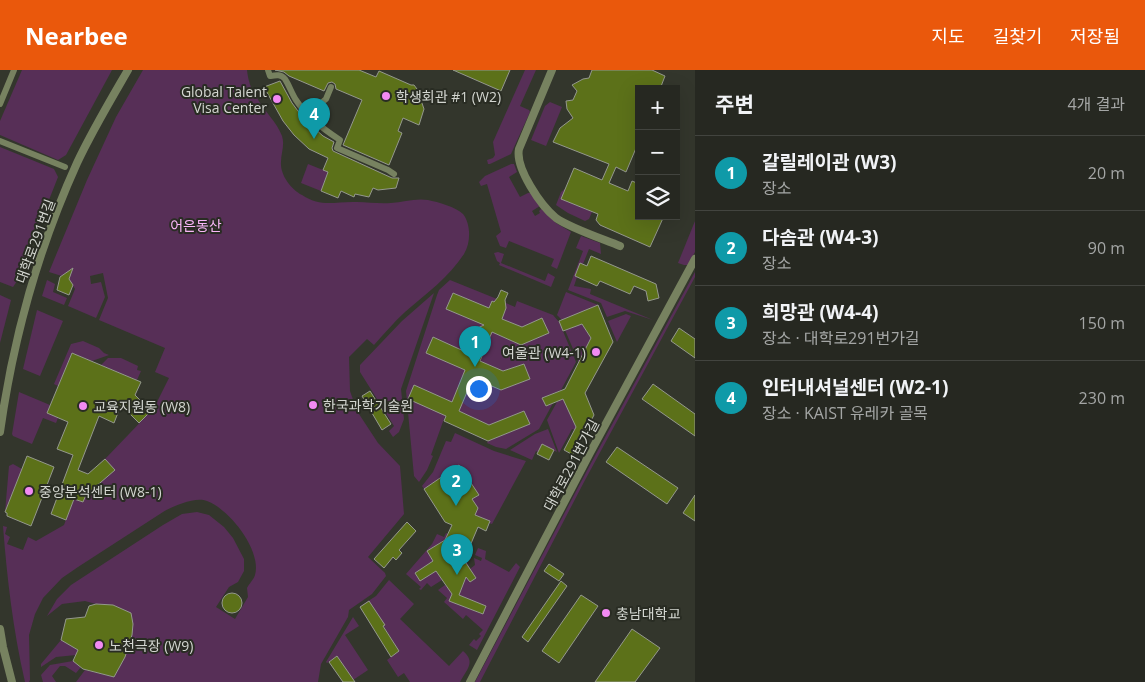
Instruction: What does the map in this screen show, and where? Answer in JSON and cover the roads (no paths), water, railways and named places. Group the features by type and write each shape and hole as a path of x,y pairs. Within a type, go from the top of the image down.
{"street":[{"path":"0,104 14,70"},
{"name":"대학로291번길","path":"0,432 20,323 47,241 77,164 128,70"},
{"path":"268,70 270,76 277,74 284,78 294,97 307,115 325,131 340,140 337,148 393,171"},
{"path":"552,70 520,149 518,156 521,169 533,190 556,218 620,246"},
{"path":"307,115 326,99 331,87"},
{"path":"0,141 65,167"},
{"name":"대학로291번가길","path":"470,682 590,453 695,259"},
{"path":"0,629 12,682"}],"place":[{"name":"학생회관 #1 (W2)","path":"386,96"},
{"name":"Global Talent Visa Center","path":"277,99"},
{"name":"인터내셔널센터 (W2-1)","path":"314,139"},
{"name":"여울관 (W4-1)","path":"596,352"},
{"name":"갈릴레이관 (W3)","path":"475,367"},
{"name":"한국과학기술원","path":"313,405"},
{"name":"교육지원동 (W8)","path":"83,406"},
{"name":"중앙분석센터 (W8-1)","path":"29,491"},
{"name":"다솜관 (W4-3)","path":"456,506"},
{"name":"희망관 (W4-4)","path":"457,575"},
{"name":"충남대학교","path":"606,613"},
{"name":"노천극장 (W9)","path":"99,645"}],"park label":[{"name":"어은동산","path":"196,225"}]}
